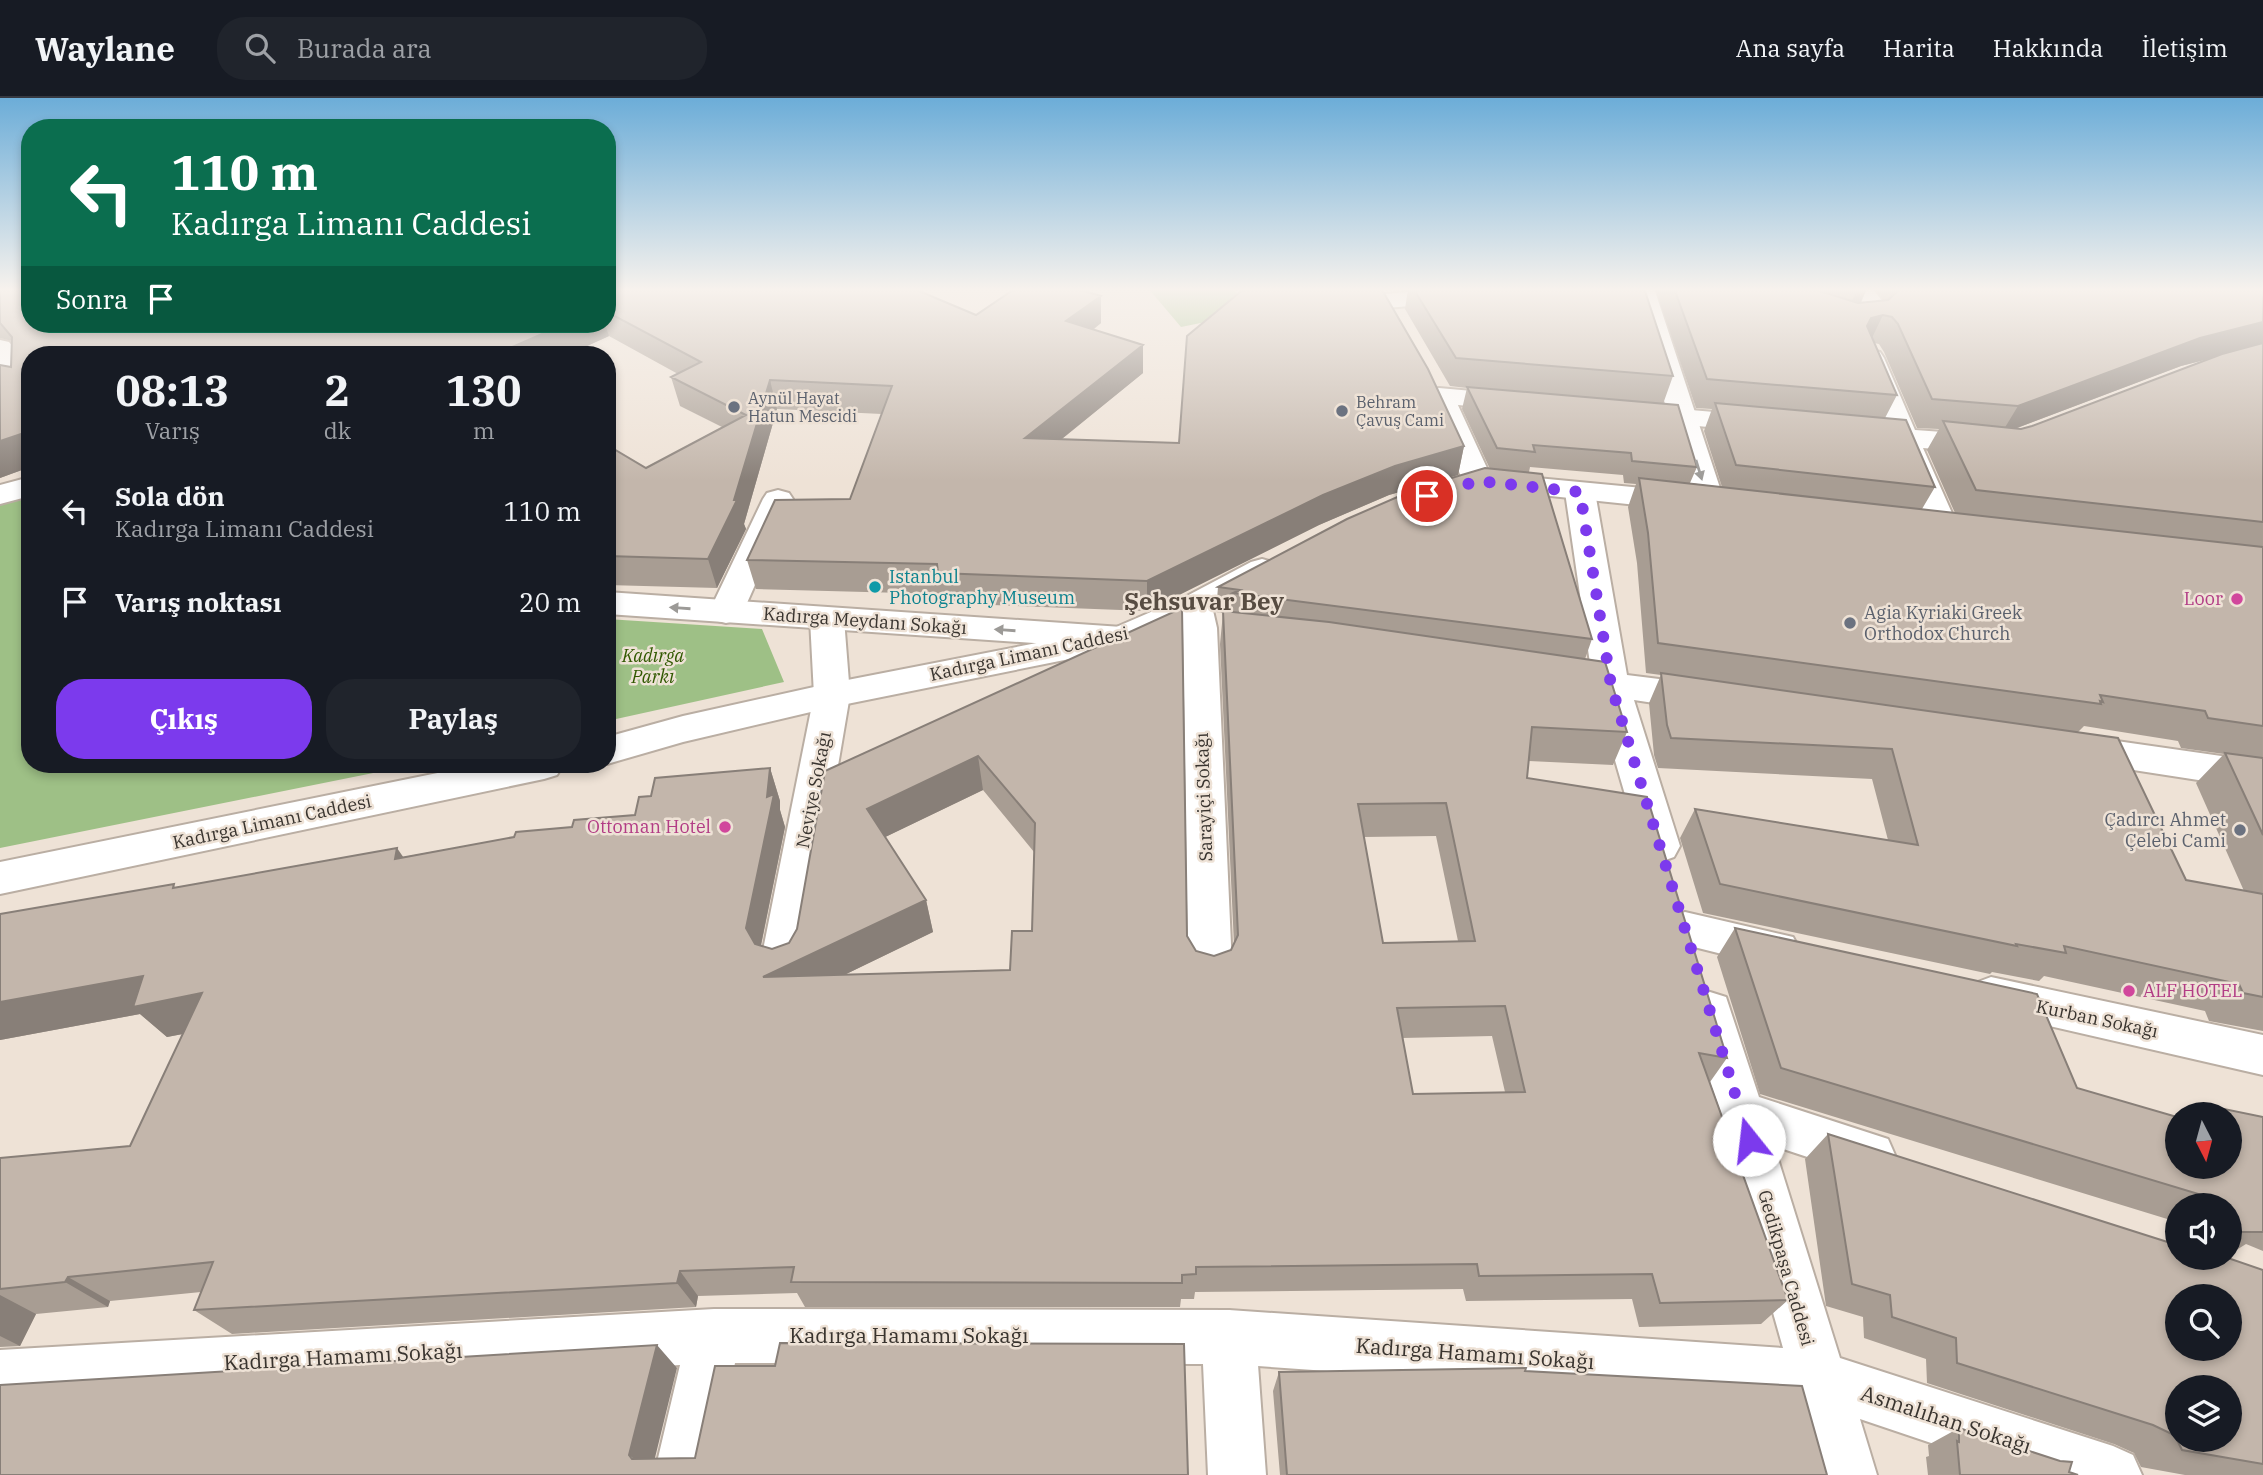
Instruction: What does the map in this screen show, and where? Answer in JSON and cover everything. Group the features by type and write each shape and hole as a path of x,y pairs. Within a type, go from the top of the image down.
{"street":[{"path":"3,352 21,374"},
{"path":"1548,405 1433,386 1465,485 1723,505 1683,417 1662,352"},
{"path":"1869,353 1944,531"},
{"path":"1615,411 1794,427"},
{"path":"1835,431 2004,446 2017,441"},
{"path":"0,495 21,489"},
{"name":"Gedikpaşa Caddesi","path":"1580,492 1611,685 1848,1475"},
{"path":"726,612 778,499"},
{"name":"Kadırga Limanı Caddesi","path":"616,748 684,729 832,695 1207,622 1287,556"},
{"name":"Kadırga Meydanı Sokağı","path":"616,604 1122,638"},
{"name":"Neviye Sokağı","path":"783,960 832,695 827,619"},
{"name":"Sarayiçi Sokağı","path":"1207,622 1210,967"},
{"path":"1529,673 1735,702"},
{"path":"2038,744 2263,776"},
{"name":"Kadırga Limanı Caddesi","path":"0,878 505,773"},
{"path":"1676,899 1819,958"},
{"name":"Kurban Sokağı","path":"1954,988 2263,1055"},
{"path":"1741,1114 1913,1168"},
{"path":"683,1475 714,1336"},
{"name":"Kadırga Hamamı Sokağı","path":"0,1378 714,1336 1229,1337 1818,1378"},
{"path":"1229,1337 1237,1475"},
{"name":"Asmalıhan Sokağı","path":"1818,1378 2113,1475"}],"green space":[{"path":"21,498 21,773 373,773 0,848 0,504"},
{"name":"Kadırga Parkı","path":"616,620 762,629 784,682 616,719"}],"building":[{"path":"11,352 21,352 21,434 0,441 0,365 11,367"},
{"path":"683,352 1134,352 1025,438 1179,443 1186,352 1418,352 1464,446 1395,466 1323,495 1147,581 938,573 937,564 747,560 775,500 850,499 892,386 770,380 734,500 737,500 708,559 616,556 616,450 646,468 746,415 671,377 701,362"},
{"path":"1452,352 1665,352 1673,376 1456,358"},
{"path":"1697,352 1878,352 1897,395 1707,379"},
{"path":"1911,352 2162,352 2018,406 1932,399"},
{"path":"2263,352 2263,522 1976,490 1943,421 2021,429 2222,354"},
{"path":"1467,387 1678,405 1697,467 1632,461 1631,453 1533,445 1535,452 1497,448"},
{"path":"1715,403 1906,420 1935,487 1736,465"},
{"path":"1485,468 1542,474 1592,639 1233,593 1240,590 1218,587 1347,519 1418,488"},
{"path":"1639,478 2263,547 2263,726 2208,718 2205,711 2100,695 2103,702 2100,701 2101,704 1658,643 1648,533"},
{"path":"1182,608 1187,936 1196,951 1214,956 1231,950 1238,935 1223,611 1329,622 1605,662 1627,732 1532,727 1527,778 1647,797 1727,1058 1699,1053 1788,1300 1660,1303 1652,1274 1479,1276 1477,1264 1196,1267 1196,1274 1182,1275 1182,1283 791,1282 794,1267 680,1271 677,1283 194,1310 213,1262 68,1277 65,1282 0,1289 0,1158 130,1146 202,993 133,1007 143,976 0,1002 0,914 174,884 173,888 397,848 395,859 514,837 516,832 572,827 574,820 635,815 639,797 651,796 655,778 770,768 767,797 774,794 746,928 755,944 772,949 789,943 797,929 825,771","holes":["978,756 1035,823 1032,931 1012,931 1010,970 763,977 926,900 867,809","1446,803 1475,941 1383,943 1358,804","1505,1006 1525,1092 1413,1094 1397,1008"]},
{"path":"1661,673 2118,738 2186,880 2263,894 2263,997 2243,993 2239,984 2064,946 2066,953 2016,944 2017,946 1720,884 1695,809 1918,845 1892,749 1671,738"},
{"path":"2225,753 2263,758 2263,835"},
{"path":"1735,928 2037,994 2077,1088 2165,1114 2165,1180 2242,1180 2242,1113 2263,1117 2263,1232 2242,1232 2242,1193 2195,1193 1781,1068"},
{"path":"1828,1134 2165,1241 2165,1270 2242,1270 2242,1263 2263,1270 2263,1464 2194,1452 2242,1452 2242,1375 2165,1375 2165,1431 1957,1363 1956,1338 1892,1317 1890,1295 1852,1284"},
{"path":"780,1343 1184,1344 1188,1475 0,1475 0,1385 657,1345 629,1455 632,1459 695,1458 715,1366 775,1366"},
{"path":"1526,1368 1525,1371 1802,1386 1827,1475 1287,1475 1279,1372"},
{"path":"1959,1428 2060,1461 2072,1462 2069,1472 2078,1475 1960,1475 1957,1441 1959,1442"}],"place":[{"name":"Aynül Hayat Hatun Mescidi","path":"734,407"},
{"name":"Behram Çavuş Cami","path":"1342,411"},
{"name":"Istanbul Photography Museum","path":"875,587"},
{"name":"Loor","path":"2237,599"},
{"name":"Agia Kyriaki Greek Orthodox Church","path":"1850,623"},
{"name":"Ottoman Hotel","path":"725,827"},
{"name":"Çadırcı Ahmet Çelebi Cami","path":"2240,830"},
{"name":"ALF HOTEL","path":"2129,991"}],"district":[{"name":"Şehsuvar Bey","path":"1204,602"}],"route":[{"path":"1427,496 1478,481 1580,492 1611,685 1749,1140"}]}
